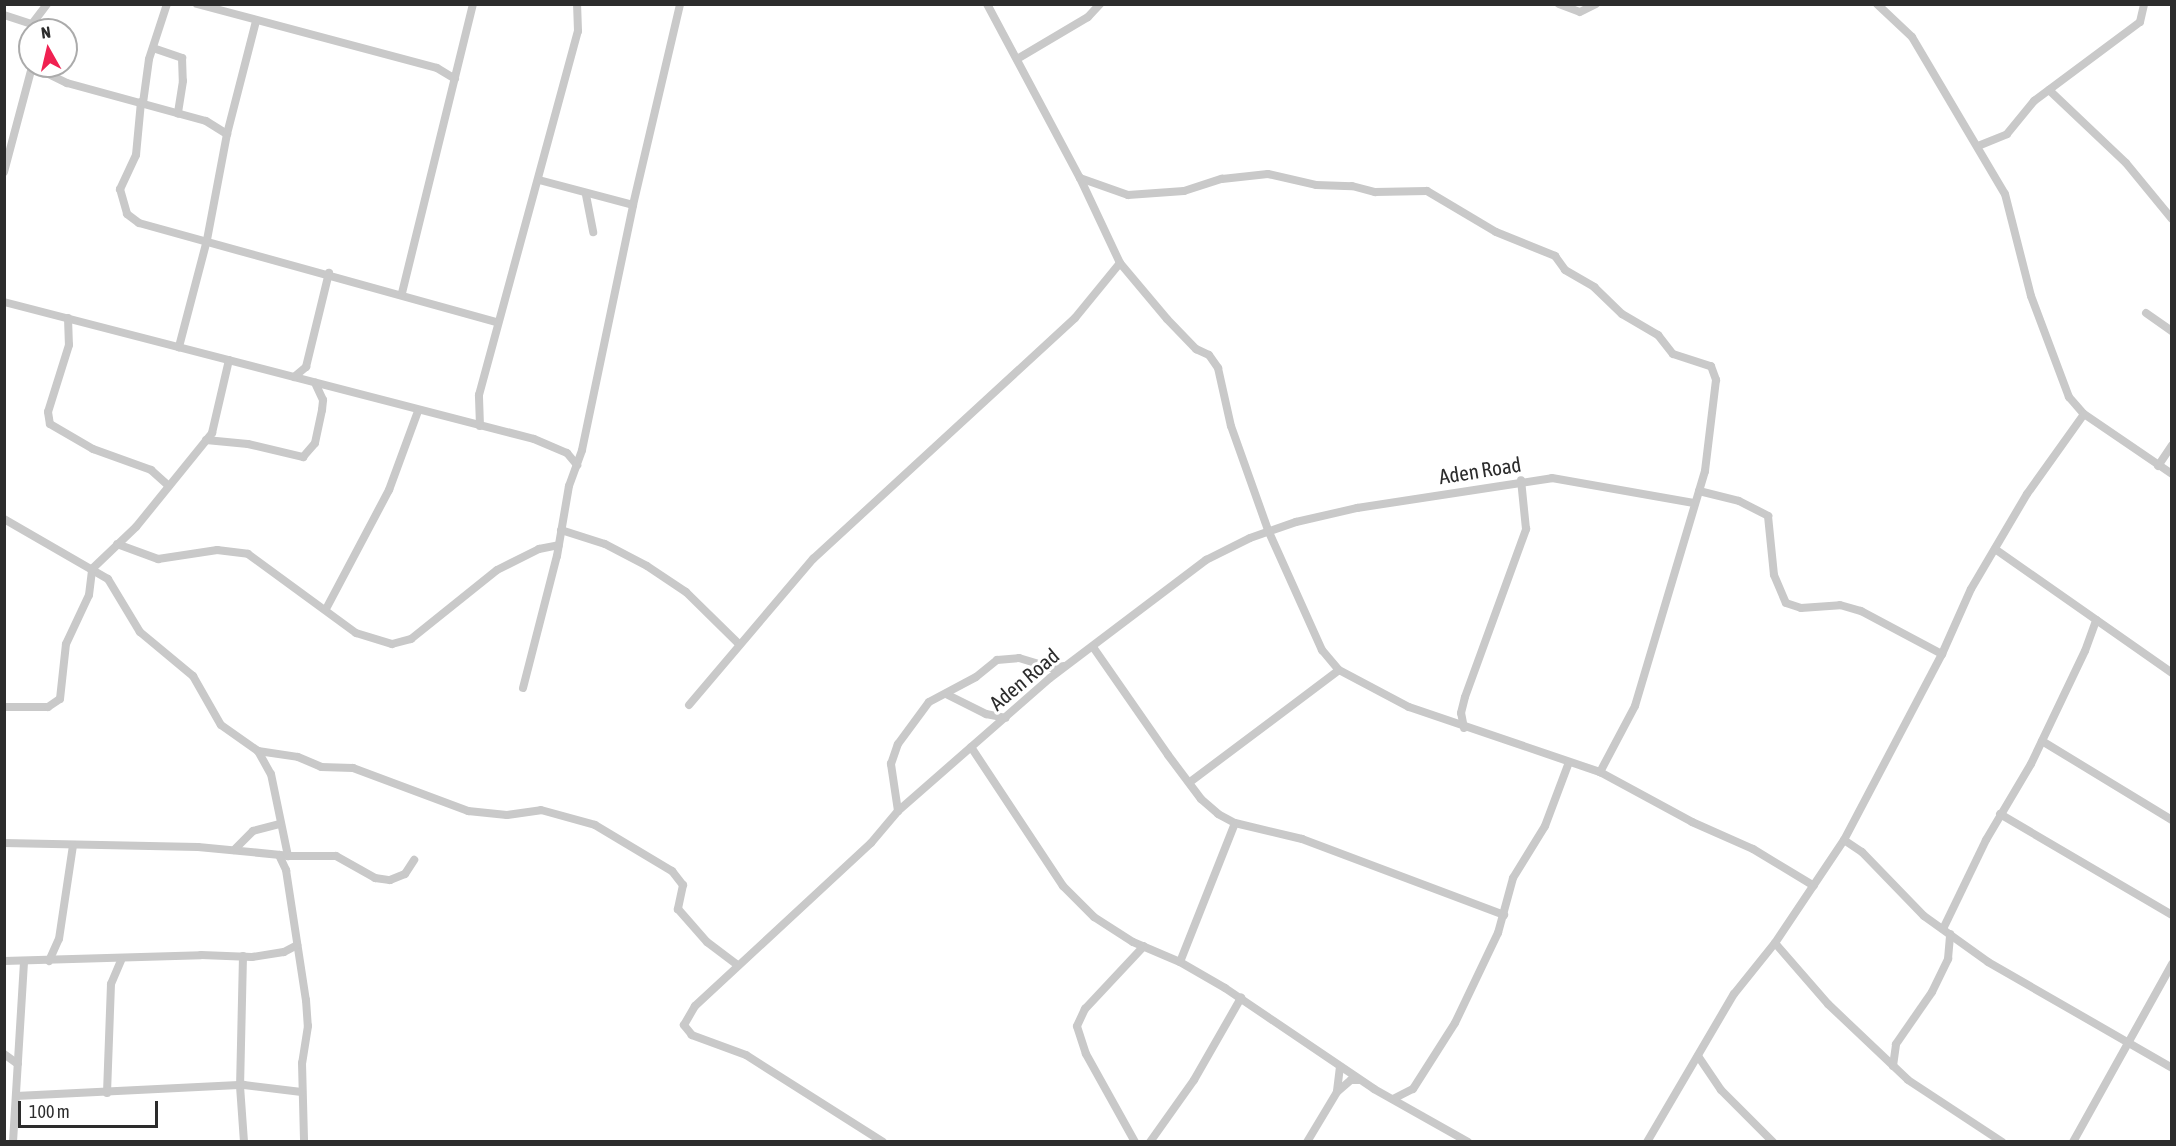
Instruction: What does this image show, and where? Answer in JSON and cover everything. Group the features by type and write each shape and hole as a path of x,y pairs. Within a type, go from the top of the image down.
{"street":[{"path":"38,18 47,4"},
{"path":"167,4 153,48 142,102 136,155 120,189 127,214 139,223 402,293 497,322"},
{"path":"197,4 437,68 454,79"},
{"path":"402,293 473,4"},
{"path":"480,426 479,395 578,31 577,4"},
{"path":"523,688 559,544 633,205 680,4"},
{"path":"987,4 1080,178 1120,263 1167,319 1196,348 1209,355 1218,368 1231,426 1268,530 1322,650 1339,670 1368,689 1464,728 1600,772 1692,822 1753,849 1814,886"},
{"path":"1017,59 1088,17 1100,4"},
{"path":"1559,4 1580,12 1596,4"},
{"path":"1877,4 1912,37 2006,194 2031,296 2069,397 2084,414 2172,474"},
{"path":"1978,146 2007,134 2049,90 2140,22 2144,4"},
{"path":"4,15 18,21"},
{"path":"179,347 207,240 228,148 227,134 256,21"},
{"path":"153,48 182,58 183,81 178,114"},
{"path":"4,172 29,78"},
{"path":"52,78 218,125 227,134"},
{"path":"2049,90 2126,163 2172,219"},
{"path":"1080,178 1128,195 1184,191 1245,174 1268,174 1316,185 1352,186 1375,192 1418,188 1496,232 1546,251 1622,314 1658,335 1672,354 1711,366 1716,380 1714,418 1699,491 1635,706 1600,772"},
{"path":"539,180 586,195 633,205"},
{"path":"586,195 593,232"},
{"path":"688,705 813,559 1067,325 1120,263"},
{"path":"294,377 306,367 329,273"},
{"path":"4,302 555,446 577,465"},
{"path":"2146,313 2172,331"},
{"path":"68,318 69,345 48,412 50,424 93,449 150,470 169,486"},
{"path":"4,707 48,707 60,699 66,644 89,595 92,569 169,486 212,433 229,360"},
{"path":"206,440 248,444 303,457 315,443 322,410 323,400 315,383"},
{"path":"326,609 389,490 418,411"},
{"path":"1647,1142 1734,994 1775,943 1844,840 1942,654 1971,589 2027,494 2084,414"},
{"path":"2158,466 2172,445"},
{"name":"Aden Road","path":"883,1142 746,1055 685,1031 695,1006 859,854 897,811 1067,666 1206,560 1268,530 1357,508 1521,480 1552,478 1607,485 1694,502"},
{"path":"1464,728 1461,713 1466,697 1526,530 1521,480"},
{"path":"1699,491 1738,501 1768,516 1774,575 1786,603 1801,608 1840,605 1861,611 1942,654"},
{"path":"4,519 92,569 120,594 140,632 193,676 221,725 258,752 271,774 308,1026 302,1092 304,1142"},
{"path":"561,530 605,544 647,566 686,592 739,644"},
{"path":"117,544 158,559 217,550 248,554 356,633 376,642 392,644 411,639 497,570 539,549 559,544"},
{"path":"1995,549 2172,673"},
{"path":"1893,1066 1896,1044 1932,992 1948,959 1947,931 2000,814 2042,741 2096,620"},
{"path":"1093,647 1190,782 1218,814 1235,823 1292,836 1504,915"},
{"path":"897,811 891,764 898,744 924,707 976,677 990,663 1005,658 1051,668 1067,666"},
{"path":"1190,782 1339,670"},
{"path":"946,694 986,714 1006,718"},
{"path":"2042,741 2172,820"},
{"path":"971,747 1063,886 1094,917 1144,946 1180,962 1241,998 1359,1080 1410,1107 1456,1139 1468,1142"},
{"path":"258,752 298,757 321,768 354,768 468,811 507,815 541,810 595,825 672,871 683,885 678,909 707,942 738,965"},
{"path":"1410,1107 1413,1089 1455,1023 1504,915 1513,878 1545,826 1569,762"},
{"path":"2000,814 2172,915"},
{"path":"1180,962 1235,823"},
{"path":"234,850 254,831 279,824"},
{"path":"1844,840 1862,852 1906,899 1988,962 2172,1068"},
{"path":"4,843 234,850 284,856 336,856 375,878 390,880 405,874 414,860"},
{"path":"49,961 59,939 73,845"},
{"path":"1775,943 1828,1004 1893,1066 1934,1100 1990,1139 2002,1142"},
{"path":"4,962 122,960 201,954 243,956 284,952 297,945"},
{"path":"1135,1142 1086,1054 1077,1026 1085,1009 1144,946"},
{"path":"243,956 240,1086 244,1142"},
{"path":"107,1093 111,984 122,960"},
{"path":"13,1142 24,962"},
{"path":"2073,1142 2172,964"},
{"path":"1149,1142 1194,1080 1241,998"},
{"path":"4,1054 12,1056 18,1064"},
{"path":"1698,1056 1721,1090 1773,1142"},
{"path":"1307,1142 1336,1092 1340,1066"},
{"path":"1336,1092 1352,1080 1359,1080"},
{"path":"16,1096 240,1086 302,1092"},
{"path":"1394,1099 1413,1089"}]}
